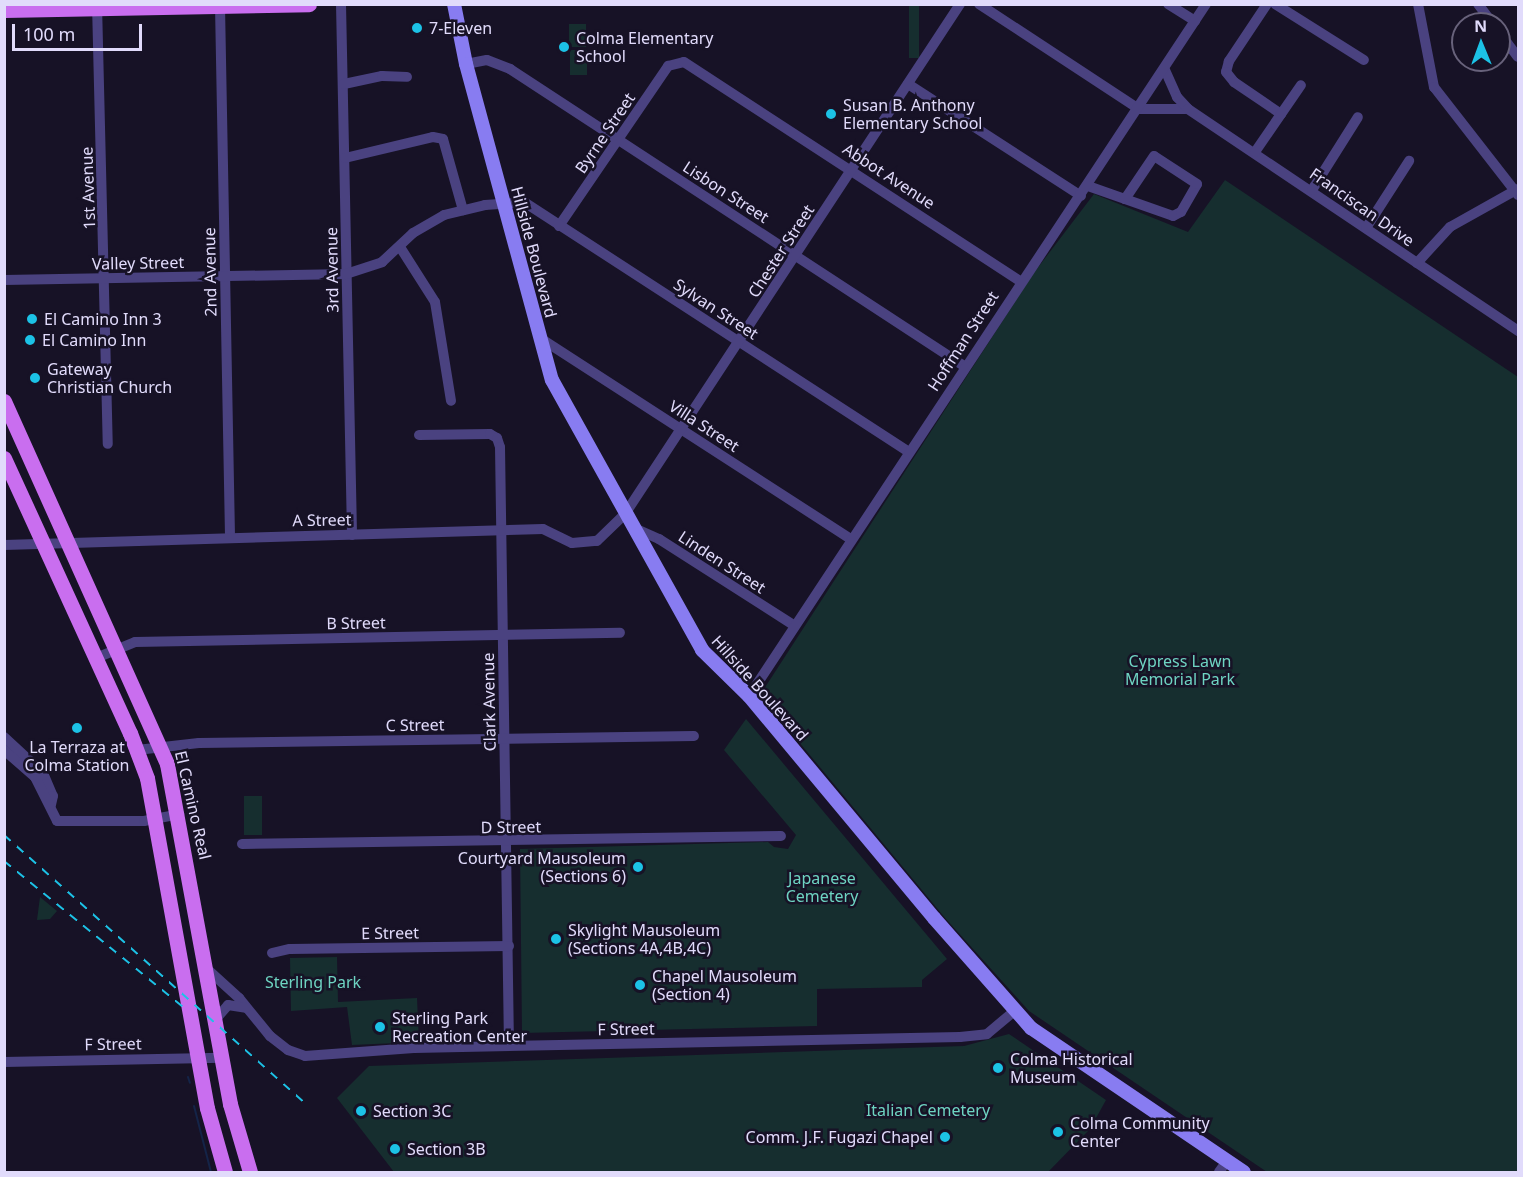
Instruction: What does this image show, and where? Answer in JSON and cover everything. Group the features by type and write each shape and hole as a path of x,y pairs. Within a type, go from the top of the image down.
{"main road":[{"path":"4,10 309,4"},
{"name":"Hillside Boulevard","path":"454,4 466,64 540,338 562,403 702,650 749,696 1014,1011 1050,1044 1223,1167 1244,1173"},
{"name":"El Camino Real","path":"4,401 161,746 179,814 234,1122 250,1173"},
{"path":"4,458 137,750 156,819 198,1058 225,1173"}],"street":[{"name":"3rd Avenue","path":"341,4 352,535"},
{"name":"Chester Street","path":"625,514 960,4"},
{"path":"979,4 1139,109 1188,109"},
{"path":"1168,4 1195,21"},
{"name":"Hoffman Street","path":"749,696 1020,281 1082,195 1206,4"},
{"path":"1267,4 1229,61 1226,72 1234,82 1281,114"},
{"path":"1275,4 1364,60"},
{"path":"1417,263 1450,226 1518,191 1434,87 1418,4"},
{"name":"2nd Avenue","path":"220,6 230,538"},
{"name":"1st Avenue","path":"98,7 108,444"},
{"name":"Lisbon Street","path":"466,64 493,61 618,139 964,366"},
{"name":"Byrne Street","path":"559,226 668,66 679,62"},
{"name":"Abbot Avenue","path":"679,62 689,64 1020,281"},
{"name":"Franciscan Drive","path":"1165,70 1177,97 1188,109 1312,190 1518,331"},
{"path":"344,84 382,76 407,77"},
{"path":"908,84 1082,195"},
{"path":"1255,152 1301,85"},
{"path":"1312,190 1358,117"},
{"path":"345,158 433,137 443,139 463,210"},
{"path":"1088,186 1125,199 1176,216 1197,184 1154,156 1125,199"},
{"path":"1366,228 1408,161"},
{"name":"Valley Street","path":"4,279 106,279 346,273 368,270 400,247 427,223 463,210 504,202"},
{"name":"Sylvan Street","path":"504,202 524,202 909,452"},
{"path":"400,247 435,302 452,401"},
{"name":"Villa Street","path":"540,338 851,539"},
{"name":"Clark Avenue","path":"418,435 490,434 497,438 501,530 509,1046"},
{"name":"A Street","path":"4,545 543,529 572,543 589,544 605,536 625,514"},
{"name":"Linden Street","path":"632,527 659,539 795,626"},
{"name":"B Street","path":"96,657 135,642 620,633"},
{"name":"C Street","path":"137,750 161,746 694,736"},
{"path":"4,737 43,773 52,796 51,805"},
{"path":"4,750 35,777 57,821 156,819 179,814"},
{"name":"D Street","path":"242,844 506,842 781,836"},
{"name":"E Street","path":"272,953 296,949 509,946"},
{"name":"F Street","path":"206,968 249,1010 270,1036 296,1054 509,1046 960,1036 987,1034 1014,1011"},
{"path":"215,1020 224,1007 233,1003 249,1010"},
{"name":"F Street","path":"4,1062 222,1058"}],"green space":[{"path":"909,5 919,5 919,58 909,58"},
{"path":"569,24 586,24 586,47 569,47"},
{"path":"570,50 587,50 587,75 570,75"},
{"name":"Cypress Lawn Memorial Park","path":"1225,180 1518,377 1518,1172 1267,1172 1029,1011 946,919 760,695 1033,274 1094,194 1188,232"},
{"name":"Japanese Cemetery","path":"746,719 947,959 922,980 922,987 817,989 817,1026 522,1033 520,849 768,842 774,847 788,849 796,835 724,750"},
{"path":"244,796 262,796 262,835 244,835"},
{"path":"40,897 57,911 50,919 37,920"},
{"name":"Sterling Park","path":"337,957 338,1002 417,998 419,1042 352,1045 347,1007 291,1011 290,958"},
{"name":"Italian Cemetery","path":"1009,1034 1106,1100 1090,1129 1048,1172 394,1172 337,1098 369,1066 964,1046"}],"waterway":[{"path":"188,1077 190,1083"},
{"path":"194,1106 211,1172"}],"railway":[{"path":"4,835 306,1104"},
{"path":"4,861 188,1011"}],"place":[{"name":"7-Eleven","path":"417,28"},
{"name":"Colma Elementary School","path":"564,47"},
{"name":"Susan B. Anthony Elementary School","path":"831,114"},
{"name":"El Camino Inn 3","path":"32,319"},
{"name":"El Camino Inn","path":"30,340"},
{"name":"Gateway Christian Church","path":"35,378"},
{"name":"La Terraza at Colma Station","path":"77,728"},
{"name":"Courtyard Mausoleum (Sections 6)","path":"638,867"},
{"name":"Skylight Mausoleum (Sections 4A,4B,4C)","path":"556,939"},
{"name":"Chapel Mausoleum (Section 4)","path":"640,985"},
{"name":"Sterling Park Recreation Center","path":"380,1027"},
{"name":"Colma Historical Museum","path":"998,1068"},
{"name":"Section 3C","path":"361,1111"},
{"name":"Colma Community Center","path":"1058,1132"},
{"name":"Comm. J.F. Fugazi Chapel","path":"945,1137"},
{"name":"Section 3B","path":"395,1149"}]}
